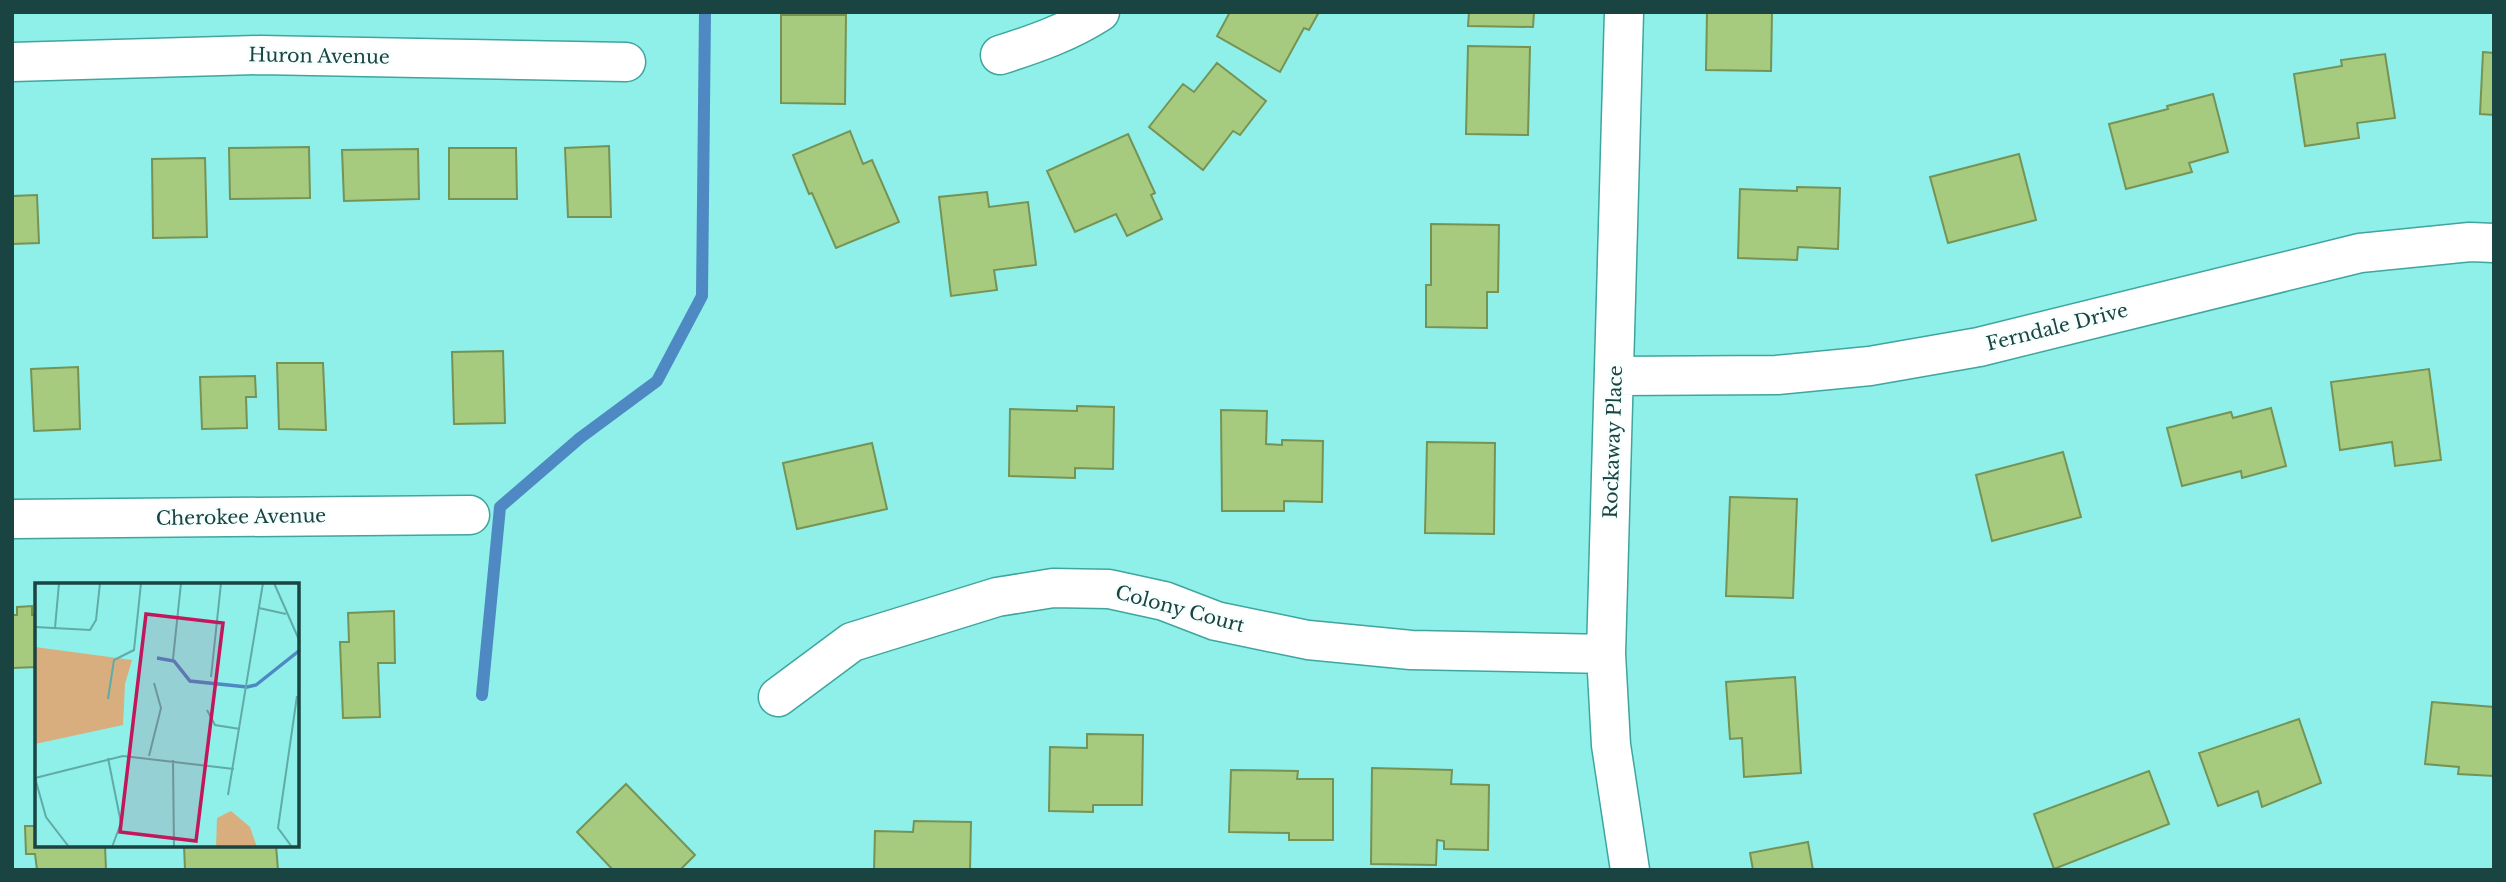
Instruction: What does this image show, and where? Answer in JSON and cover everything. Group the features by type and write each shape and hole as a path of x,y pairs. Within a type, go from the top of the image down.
{"street":[{"path":"1000,55 1034,45 1085,22 1100,12"},
{"name":"Rockaway Place","path":"1624,12 1606,654 1611,745 1630,870"},
{"name":"Huron Avenue","path":"12,62 260,55 626,62"},
{"name":"Ferndale Drive","path":"1615,376 1777,374 1870,366 1979,347 2360,253 2470,242 2494,243"},
{"name":"Cherokee Avenue","path":"12,519 470,515"},
{"name":"Colony Court","path":"778,697 852,642 997,597 1053,587 1109,589 1164,601 1216,621 1308,640 1411,650 1606,654"}],"building":[{"path":"1230,12 1319,12 1309,30 1304,28 1280,72 1217,36"},
{"path":"1469,12 1534,12 1533,27 1468,26"},
{"path":"1707,12 1772,12 1771,71 1706,70"},
{"path":"781,15 846,15 845,104 781,103"},
{"path":"1468,46 1530,47 1528,135 1466,134"},
{"path":"2483,52 2494,53 2494,115 2480,114"},
{"path":"2385,54 2395,118 2357,123 2359,138 2305,146 2294,74 2342,66 2341,60"},
{"path":"1217,63 1266,101 1240,135 1233,131 1203,170 1149,127 1183,84 1194,92"},
{"path":"2213,94 2228,152 2189,163 2192,172 2126,189 2109,124"},
{"path":"850,131 863,164 872,160 899,222 836,248 793,155"},
{"path":"1128,134 1155,193 1151,195 1162,219 1127,236 1116,214 1075,232 1047,171"},
{"path":"609,146 611,217 568,217 565,148"},
{"path":"309,147 310,198 230,199 229,148"},
{"path":"449,148 516,148 517,199 449,199"},
{"path":"418,149 419,199 344,201 342,150"},
{"path":"2019,154 2036,220 1948,243 1930,177"},
{"path":"205,158 207,237 153,238 152,159"},
{"path":"1797,187 1840,188 1838,249 1798,247 1797,260 1738,258 1740,189 1797,191"},
{"path":"987,192 989,207 1028,202 1036,265 994,270 997,290 951,296 939,197"},
{"path":"37,195 39,243 12,244 12,196"},
{"path":"1431,224 1499,225 1498,292 1487,292 1487,328 1426,327 1426,285 1431,285"},
{"path":"503,351 505,423 454,424 452,352"},
{"path":"277,363 323,363 326,430 279,429"},
{"path":"78,367 80,429 34,431 31,369"},
{"path":"2429,369 2441,460 2395,466 2392,442 2340,450 2331,382"},
{"path":"255,376 256,397 246,397 247,428 202,429 200,377"},
{"path":"1077,406 1114,407 1113,469 1075,468 1075,478 1009,476 1010,409 1077,411"},
{"path":"2271,408 2286,466 2242,478 2241,471 2182,486 2167,428 2231,412 2233,418"},
{"path":"1221,410 1267,411 1266,444 1282,445 1282,440 1323,441 1322,502 1284,501 1284,511 1222,511"},
{"path":"1427,442 1495,443 1494,534 1425,533"},
{"path":"872,443 887,509 797,529 783,463"},
{"path":"2063,452 2081,517 1992,541 1976,475"},
{"path":"1730,497 1797,499 1793,598 1726,596"},
{"path":"32,606 32,615 35,615 35,667 12,668 12,615 17,615 17,607"},
{"path":"394,611 395,663 378,663 380,717 343,718 340,642 349,642 348,613"},
{"path":"1795,677 1801,773 1744,777 1742,738 1730,739 1726,682"},
{"path":"2432,702 2494,707 2494,776 2458,774 2459,767 2425,764"},
{"path":"2299,719 2321,783 2262,807 2258,791 2218,806 2199,753"},
{"path":"1087,734 1143,735 1142,805 1093,805 1093,812 1049,811 1050,747 1087,748"},
{"path":"1372,768 1452,770 1451,784 1489,785 1488,850 1444,849 1444,841 1437,840 1436,865 1371,864"},
{"path":"1231,770 1298,771 1297,779 1333,779 1333,840 1289,840 1289,833 1229,832"},
{"path":"2149,771 2169,824 2054,869 2034,814"},
{"path":"626,784 695,855 680,870 613,870 577,832"},
{"path":"914,821 971,822 970,870 874,870 875,831 913,832"},
{"path":"25,826 35,826 35,847 105,847 106,870 37,870 35,854 26,854"},
{"path":"1808,842 1813,870 1753,870 1750,853"},
{"path":"184,847 276,847 278,870 185,870"}],"waterway":[{"path":"482,695 500,507 580,438 657,381 702,296 705,12"}]}
